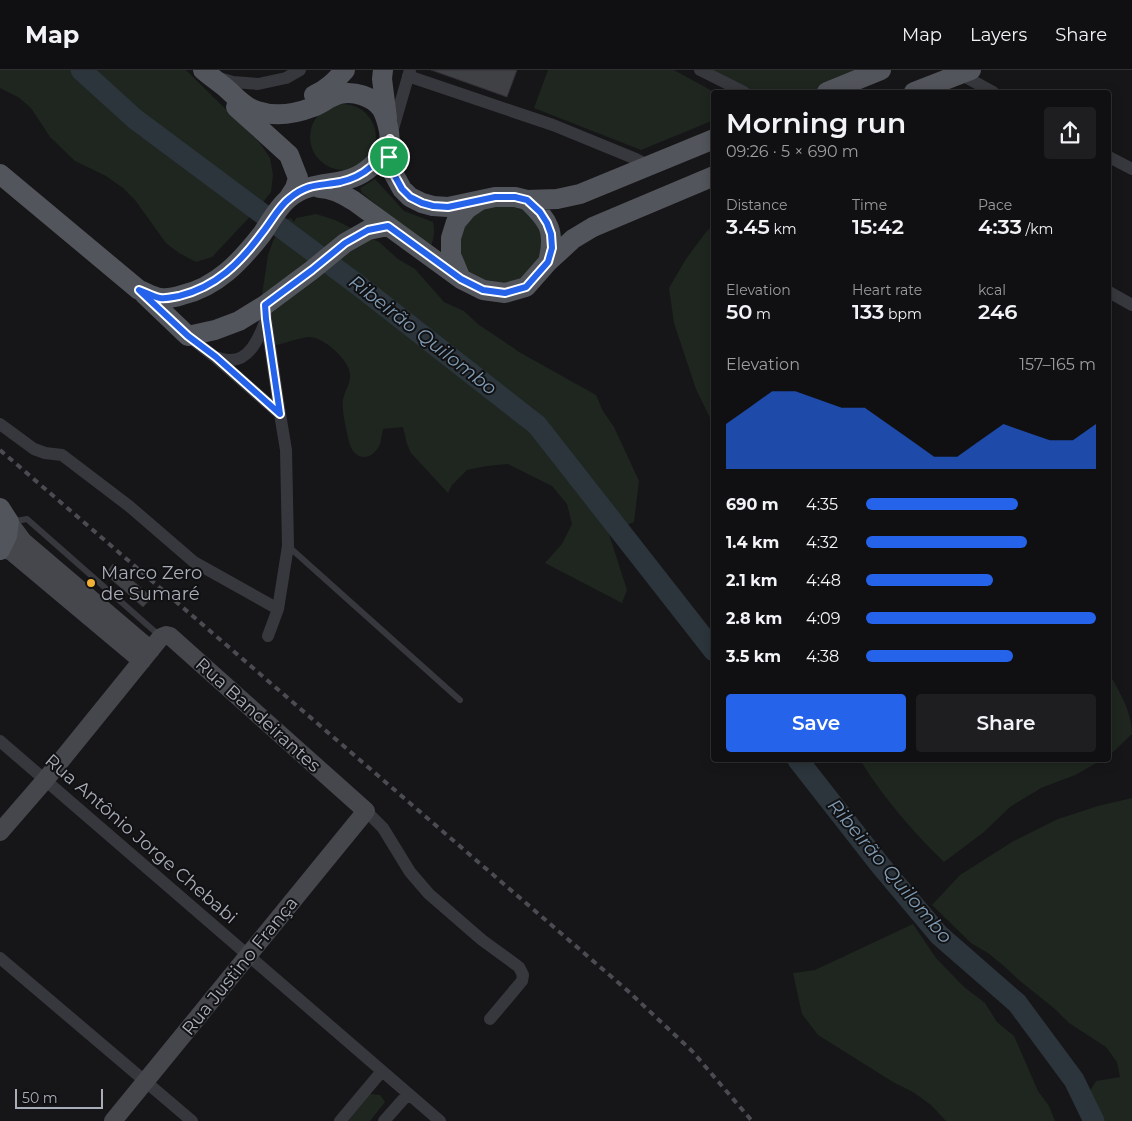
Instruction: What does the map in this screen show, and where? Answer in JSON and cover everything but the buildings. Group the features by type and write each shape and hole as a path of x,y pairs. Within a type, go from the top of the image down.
{"main road":[{"path":"226,88 258,101 282,103 306,98 322,91 345,70"},
{"path":"383,70 382,79 391,169 402,189 410,197 433,206 448,207 495,197 515,197 527,200 557,199 580,194 711,140"},
{"path":"832,90 881,70"},
{"path":"205,72 247,107 258,112 292,113 315,107 340,94 354,93 369,97 381,108 388,131 383,153 373,165 357,176 340,182 318,184 290,199"},
{"path":"139,290 160,298 167,298 192,293 210,285 229,271 254,244 290,199 295,188 298,178 289,155 242,113 205,72"},
{"path":"919,90 965,72"},
{"path":"0,174 139,290 188,336 215,330 265,312 345,243 368,230 388,226"},
{"path":"290,199 322,188 343,194 461,279 483,290 505,293 526,287 548,262 573,239 593,227 711,177"},
{"path":"461,279 451,255 451,238 456,222 467,209 481,200"},
{"path":"527,200 540,212 551,234 552,248 548,262"},
{"path":"1,548 7,536 5,515"}],"street":[{"path":"205,72 233,82 258,84 286,78 300,70"},
{"path":"700,70 740,90"},
{"path":"965,72 989,90"},
{"path":"388,131 409,73 553,125 650,166"},
{"path":"1111,157 1132,169"},
{"path":"1111,293 1132,305"},
{"path":"216,357 230,360 241,357 250,351 259,338 265,312"},
{"path":"265,312 286,450 288,546 278,609 268,636"},
{"path":"188,336 216,357 280,414"},
{"path":"0,424 34,449 62,455 129,506 194,562 278,609"},
{"path":"5,515 23,541 152,650"},
{"path":"1,548 12,552 152,650"},
{"name":"Rua Bandeirantes","path":"152,650 166,636 170,636 366,811"},
{"path":"0,832 46,780 152,650"},
{"name":"Rua Antônio Jorge Chebabi","path":"0,741 440,1121"},
{"path":"366,811 383,828 410,872 429,894 482,940 519,967 522,980 490,1019"},
{"name":"Rua Justino França","path":"113,1121 366,811"},
{"path":"0,958 192,1121"},
{"path":"340,1121 382,1071"},
{"path":"384,1121 408,1094"}],"lane":[{"path":"288,546 460,700"}],"shaded area":[{"path":"0,70 186,70 260,143 270,158 273,175 271,192 212,257 196,262 166,243 135,200 123,188 106,176 75,161 50,137 31,108 18,97 0,88"},
{"path":"548,70 674,70 711,90 711,121 641,150 534,108"},
{"path":"704,70 864,70 816,90 741,90"},
{"path":"336,104 350,104 362,109 371,118 376,130 374,150 367,161 350,170 336,170 324,165 315,156 310,144 310,130 315,118 324,109"},
{"path":"375,179 404,211 433,222 434,234 431,246 362,193 360,188"},
{"path":"499,202 525,210 541,230 542,258 524,281 496,288 469,275 461,262 459,234 474,212"},
{"path":"316,214 335,220 379,242 398,259 415,269 444,302 464,311 479,325 519,352 596,395 603,411 614,427 639,481 634,522 608,531 627,590 622,603 545,563 562,544 572,524 567,504 552,486 508,464 467,470 452,485 448,493 411,453 403,427 383,429 379,447 369,456 362,457 353,451 343,413 343,401 350,374 349,368 341,356 329,345 316,338 307,337 277,345 272,342 259,315 268,255 273,241 287,219 291,218 294,222 296,218"},
{"path":"711,227 711,420 696,389 674,323 669,288 686,259"},
{"path":"1111,676 1121,694 1130,718 1132,734 1111,754"},
{"path":"861,762 1098,762 1075,775 1041,788 1010,807 984,832 944,862 878,787"},
{"path":"1132,798 1132,1121 1095,1121 1083,1102 1096,1081 1120,1077 1117,1062 1106,1047 1069,1023 988,953 971,943 932,905 960,875 1012,842 1058,819 1098,806"},
{"path":"913,924 936,958 964,987 985,1003 997,1022 1014,1036 1038,1091 1049,1106 1055,1121 946,1121 931,1105 913,1092 893,1082 818,1035 802,1014 793,973 815,970"},
{"path":"369,1094 380,1095 385,1102 370,1121 347,1121"}],"waterway":[{"name":"Ribeirão Quilombo","path":"81,70 135,119 358,285 537,425 711,647"},
{"name":"Ribeirão Quilombo","path":"800,762 881,866 939,935 1017,1003 1074,1080 1094,1121"}],"railway":[{"path":"0,450 628,991 692,1051 752,1121"}],"place":[{"name":"Marco Zero de Sumaré","path":"91,583"}],"route":[{"path":"390,139 389,157 391,169 402,189 410,197 422,203 448,207 495,197 515,197 527,200 540,212 551,234 552,248 548,262 526,287 505,293 483,290 461,279 388,226 368,230 345,243 265,305 280,414 216,357 188,336 139,290 160,298 192,293 210,285 229,271 254,244 288,199 302,190 318,184 340,182 357,176 373,165 383,153 390,139"}]}
